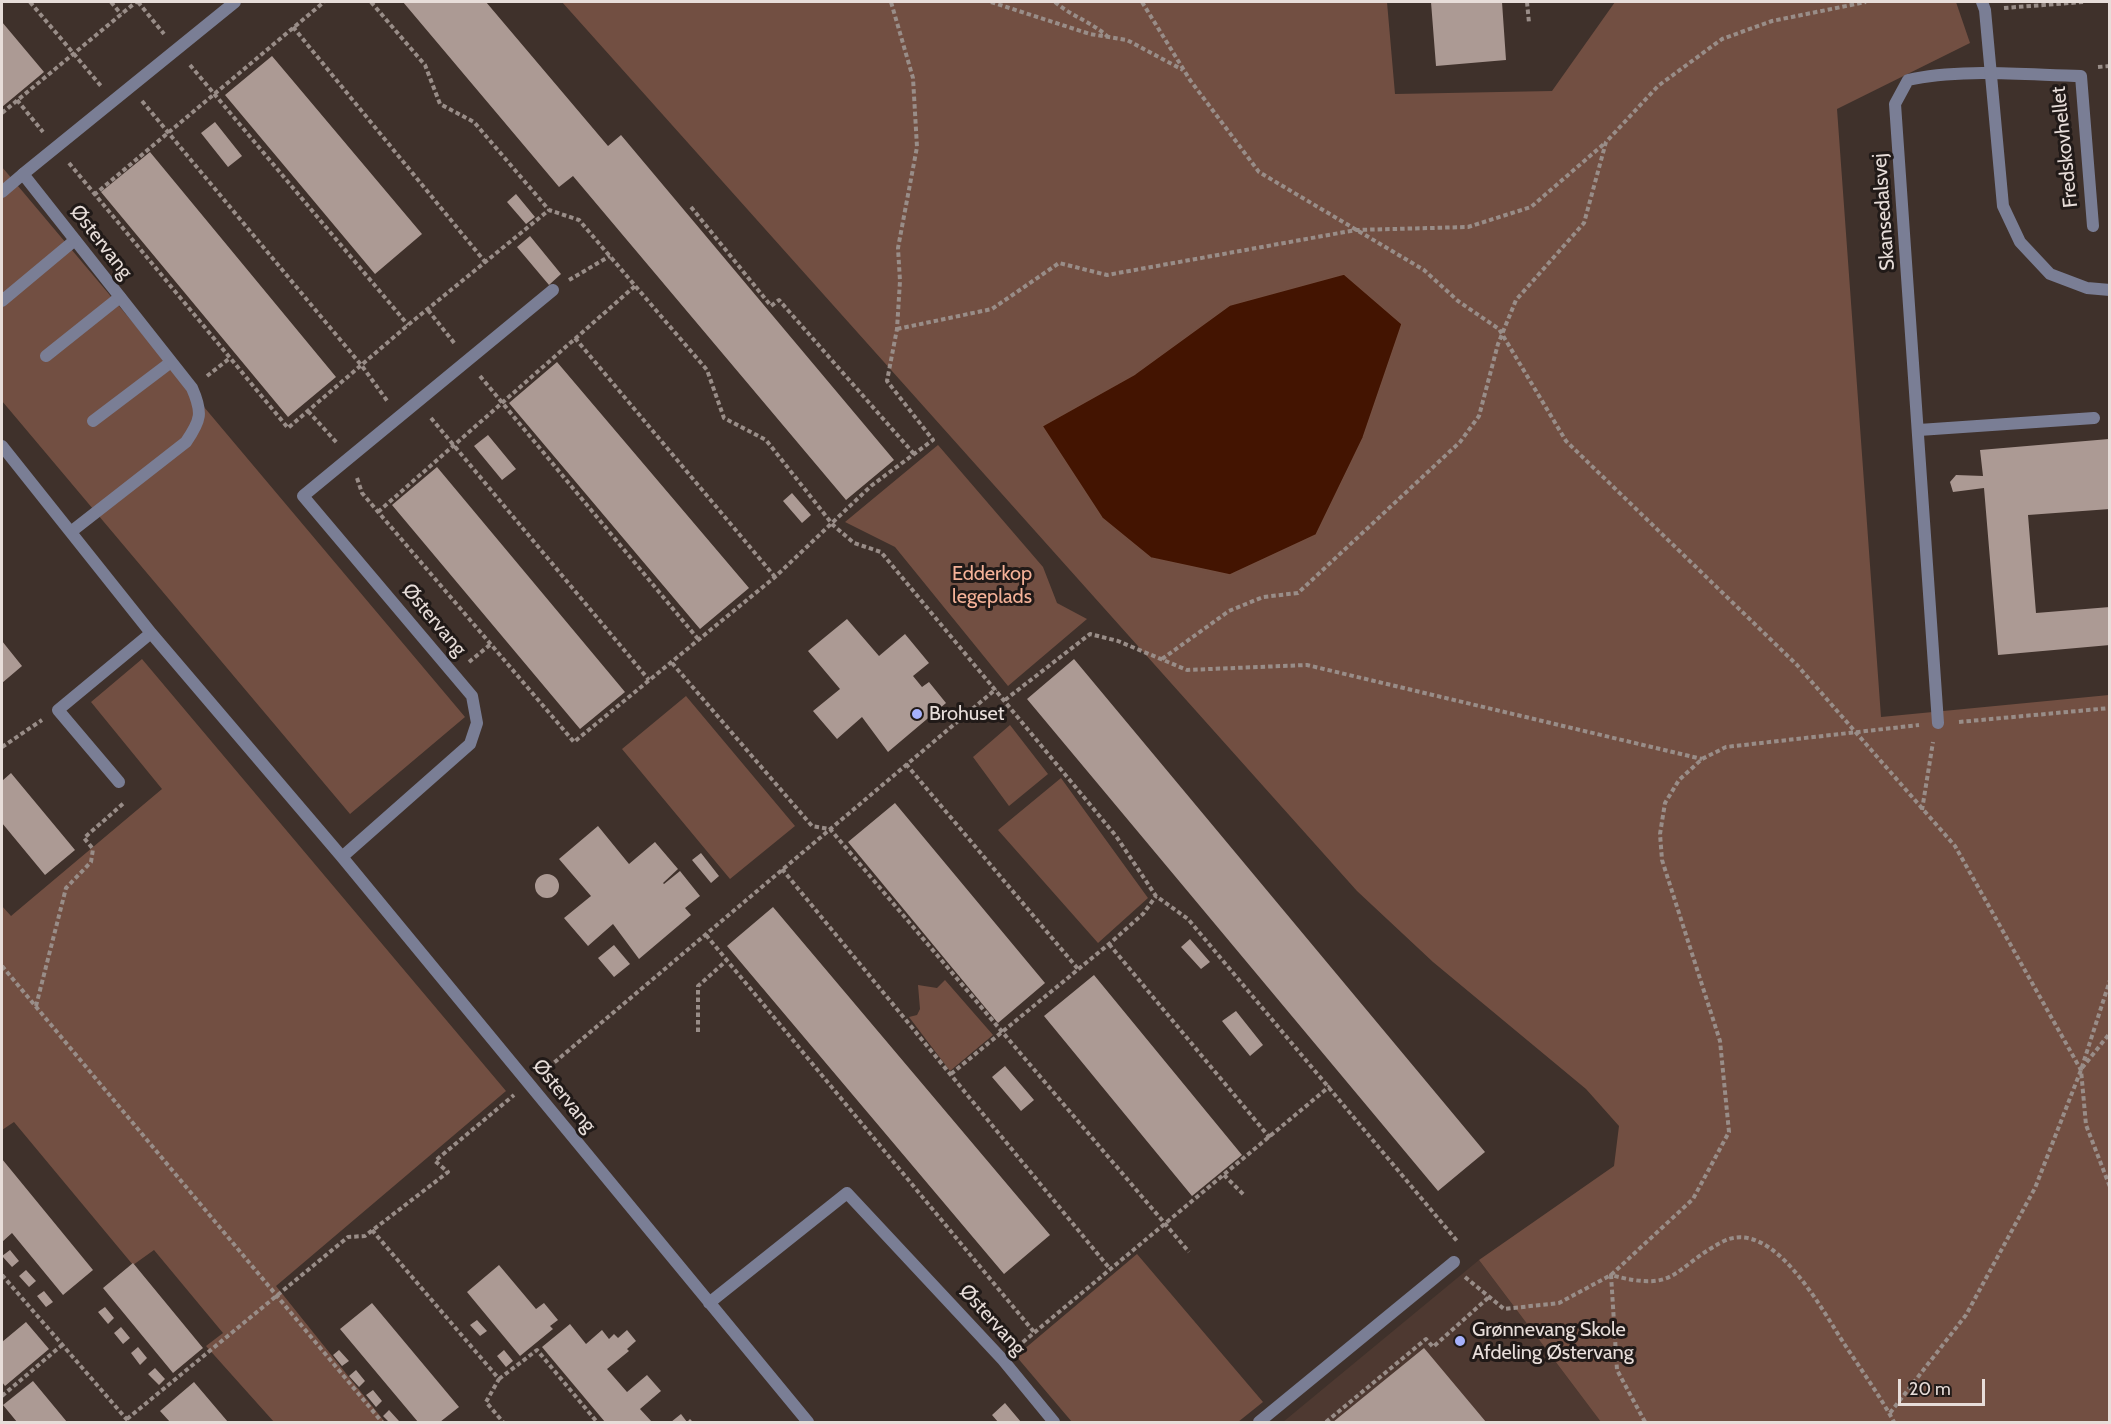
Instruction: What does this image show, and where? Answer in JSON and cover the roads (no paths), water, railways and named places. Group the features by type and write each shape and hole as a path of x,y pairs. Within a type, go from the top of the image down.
{"street":[{"path":"2,192 235,2"},
{"path":"1983,6 1993,74 2003,206 2020,242 2050,274 2087,288 2109,290"},
{"name":"Fredskovhellet","path":"1993,74 2081,76 2093,226"},
{"name":"Skansedalsvej","path":"1938,723 1895,104 1908,80 1922,77 1993,74"},
{"name":"Østervang","path":"23,174 192,388 200,406 198,423 186,442 72,531"},
{"path":"2,301 75,240"},
{"name":"Østervang","path":"342,857 470,744 477,723 472,696 303,496 553,290"},
{"path":"46,356 120,297"},
{"path":"93,421 171,362"},
{"path":"1919,430 2094,418"},
{"name":"Østervang","path":"2,446 151,633 342,857 808,1422"},
{"path":"119,782 58,710 151,633"},
{"name":"Østervang","path":"709,1303 846,1193 1003,1360 1054,1422"},
{"path":"1259,1422 1454,1262"}],"place":[{"name":"Brohuset","path":"917,714"},
{"name":"Grønnevang Skole Afdeling Østervang","path":"1460,1341"}],"park label":[{"name":"Edderkop legeplads","path":"992,586"}]}
